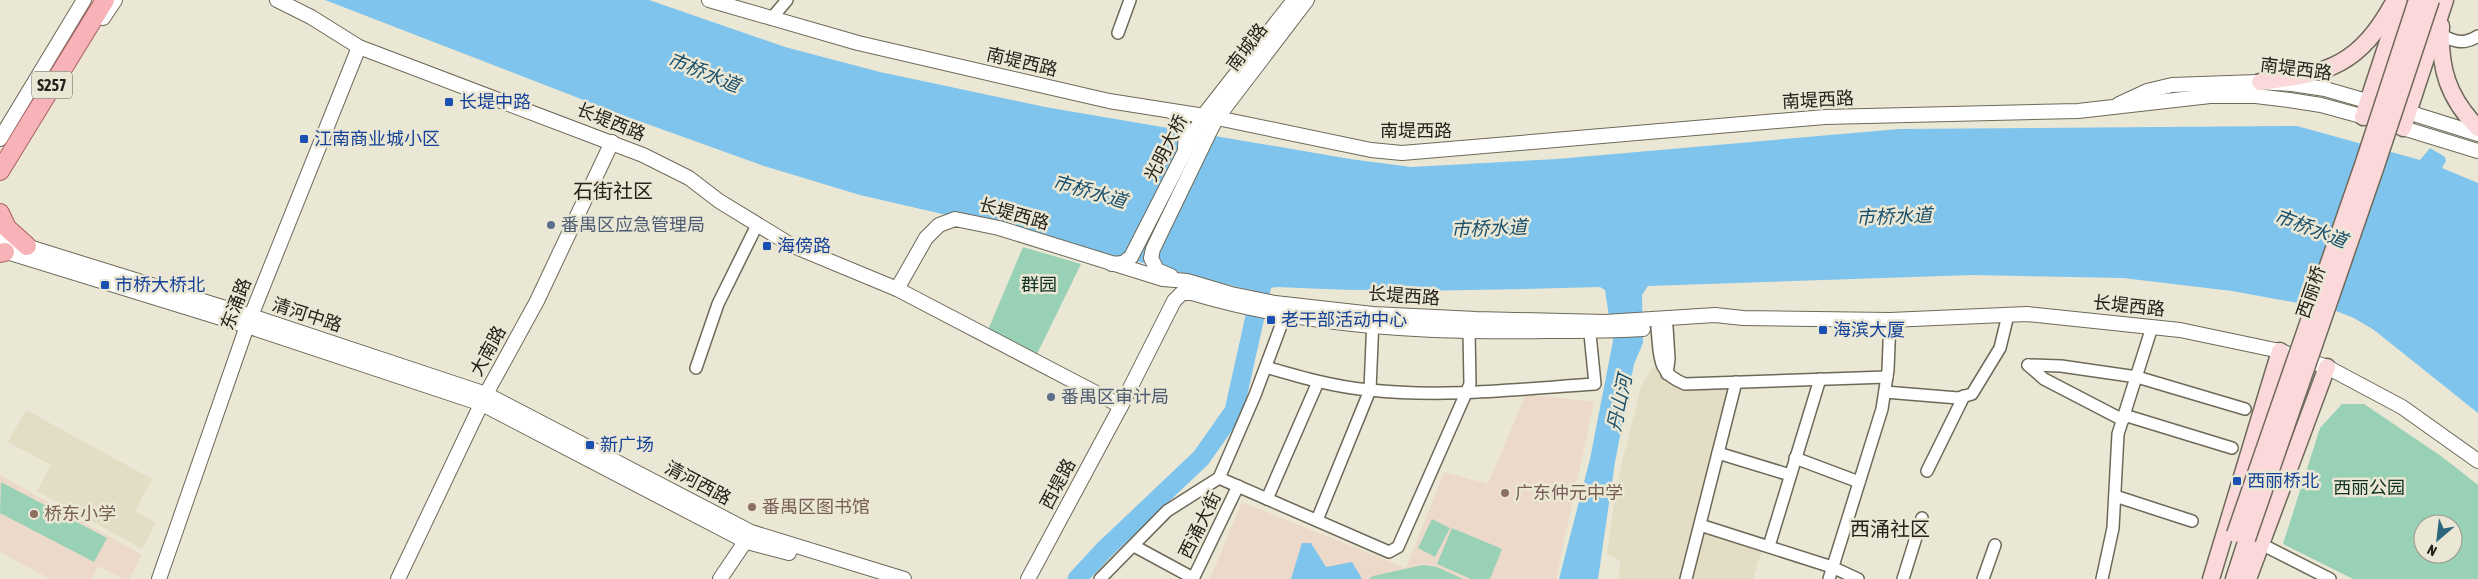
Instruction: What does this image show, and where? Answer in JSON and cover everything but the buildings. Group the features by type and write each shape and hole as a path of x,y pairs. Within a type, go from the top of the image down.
{"main road":[{"name":"S257","path":"0,151 93,0"},
{"name":"S257","path":"0,171 105,0"},
{"path":"2260,82 2324,71 2346,59 2375,33 2395,0"},
{"path":"2366,109 2402,0"},
{"name":"西丽桥","path":"2248,539 2364,162 2417,0"},
{"path":"2440,2 2445,76 2449,90 2478,128"},
{"path":"2405,120 2440,2"},
{"name":"西丽桥","path":"2248,539 2376,166 2440,2"},
{"path":"0,213 8,228 27,246"},
{"path":"2211,579 2280,351"},
{"path":"2234,579 2248,539 2327,367"},
{"path":"2220,579 2248,539"},
{"path":"2248,539 2248,579"}],"street":[{"path":"0,139 84,0"},
{"path":"0,178 115,0"},
{"name":"长堤西路","path":"277,0 311,17 359,47 612,142 689,178 757,225 791,245 897,289 926,238 939,225 955,219 1000,228 1111,264 1187,281 1230,299"},
{"name":"南堤西路","path":"709,0 771,20 858,43 1022,82 1109,101 1171,111 1207,122 1371,150 1402,153 1824,117 2109,109 2210,96 2256,96 2366,109"},
{"path":"771,20 776,0"},
{"path":"771,20 787,0"},
{"path":"1118,33 1130,0"},
{"name":"南城路","path":"1207,122 1294,0"},
{"name":"南城路","path":"1207,122 1306,0"},
{"path":"2441,35 2454,42 2464,42 2478,36"},
{"name":"东涌路","path":"159,579 249,321 359,47"},
{"name":"南堤西路","path":"2109,109 2146,91 2172,85 2260,82 2292,84 2324,89 2366,109 2405,120 2478,134"},
{"path":"1171,111 1182,119 1184,124 1187,135 1184,153"},
{"name":"南堤西路","path":"2405,120 2478,151"},
{"name":"光明大桥","path":"1111,264 1123,263 1131,256 1184,153 1207,122"},
{"name":"光明大桥","path":"1171,306 1168,287 1159,275 1151,258 1153,249 1207,122"},
{"name":"大南路","path":"398,579 484,399 537,301 612,142"},
{"path":"696,368 718,304 757,225"},
{"name":"清河中路","path":"1,248 27,246 484,399"},
{"name":"清河中路","path":"1,248 249,321"},
{"path":"897,289 1121,406"},
{"name":"长堤西路","path":"1171,306 1177,297 1186,292 1230,299 1277,311 1469,332 1589,327"},
{"name":"西堤路","path":"1028,579 1121,406 1171,306"},
{"path":"1100,579 1167,511 1219,478 1266,367 1277,311"},
{"name":"长堤西路","path":"1372,320 1605,327 1657,326 1743,318 1890,320 2027,314 2180,330 2280,351 2327,367 2402,406 2478,461"},
{"path":"1885,392 1964,396 1972,394 2000,348 2008,315"},
{"path":"1317,520 1370,390 1372,320"},
{"path":"1829,579 1882,409 1887,377 1890,320"},
{"path":"1657,326 1661,365 1672,379 1685,384 1887,377"},
{"path":"1266,367 1318,382 1370,390 1465,393 1595,384 1589,327"},
{"path":"2102,579 2113,528 2118,434 2152,327"},
{"path":"1219,478 1389,552 1398,547 1470,384 1469,332"},
{"path":"2232,448 2124,418 2044,379 2028,366 2061,366 2137,376 2245,409"},
{"path":"1768,546 1820,379"},
{"path":"2318,390 2334,382 2351,381"},
{"path":"1267,499 1318,382"},
{"path":"1686,579 1736,382"},
{"path":"1927,471 1964,396"},
{"name":"清河西路","path":"484,399 748,536 881,579"},
{"path":"1718,453 1790,475"},
{"path":"1795,458 1859,482"},
{"name":"西涌大街","path":"1193,579 1238,486"},
{"path":"2115,496 2192,521"},
{"path":"1903,579 1922,518"},
{"path":"1700,524 1832,567 1858,579"},
{"path":"720,579 748,536"},
{"name":"清河西路","path":"748,536 904,579"},
{"path":"2248,539 2330,579"},
{"path":"1983,579 1995,545"},
{"path":"1134,546 1193,579"}],"shaded area":[{"path":"1670,342 1675,382 1732,384 1705,524 1763,546 1753,579 1619,579 1620,561 1607,554 1617,482 1641,386"},
{"name":"广东仲元中学","path":"1526,394 1594,402 1556,579 1210,579 1242,502 1406,568 1444,472 1488,484"},
{"path":"26,410 152,479 135,511 156,523 142,549 37,491 51,465 8,442"},
{"name":"桥东小学","path":"0,475 142,555 129,579 124,579 98,566 92,579 50,579 0,552"}],"green space":[{"name":"群园","path":"1023,247 1081,264 1037,354 988,330"},
{"name":"西丽公园","path":"2342,404 2364,404 2441,456 2478,485 2478,579 2353,579 2283,544 2320,428"},
{"path":"1,482 107,538 94,562 0,513"},
{"path":"1432,519 1450,528 1435,557 1418,548"},
{"path":"1452,528 1502,549 1490,579 1471,579 1437,564"},
{"path":"1423,565 1437,567 1463,579 1369,579 1373,576"}],"water":[{"path":"325,0 649,0 785,47 880,72 1045,107 1350,159 1411,167 1557,159 1899,129 2297,126 2420,160 2430,148 2445,157 2446,161 2442,168 2478,183 2478,413 2374,330 2354,318 2331,309 2232,291 2123,278 1973,275 1648,286 1642,295 1643,343 1634,364 1615,462 1598,579 1559,579 1590,459 1613,341 1605,290 1600,287 1398,290 1278,287 1268,288 1267,292 1245,289 1042,237 860,195 764,166 625,116"},
{"path":"1302,543 1311,543 1326,567 1352,562 1362,579 1291,579"}],"waterway":[{"path":"1077,579 1104,550 1201,458 1234,411 1262,285 1258,267"}],"place":[{"name":"长堤中路","path":"449,102"},
{"name":"江南商业城小区","path":"304,139"},
{"name":"番禺区应急管理局","path":"551,225"},
{"name":"海傍路","path":"767,246"},
{"name":"市桥大桥北","path":"105,285"},
{"name":"老干部活动中心","path":"1271,320"},
{"name":"海滨大厦","path":"1823,330"},
{"name":"番禺区审计局","path":"1051,397"},
{"name":"新广场","path":"590,445"},
{"name":"西丽桥北","path":"2237,481"},
{"name":"广东仲元中学","path":"1505,493"},
{"name":"番禺区图书馆","path":"752,507"},
{"name":"桥东小学","path":"34,514"}],"district":[{"name":"石街社区","path":"613,191"},
{"name":"西涌社区","path":"1890,529"}],"water label":[{"name":"市桥水道","path":"704,72"},
{"name":"市桥水道","path":"1090,191"},
{"name":"市桥水道","path":"1894,216"},
{"name":"市桥水道","path":"1489,228"},
{"name":"市桥水道","path":"2311,228"},
{"name":"丹山河","path":"1619,403"}]}
